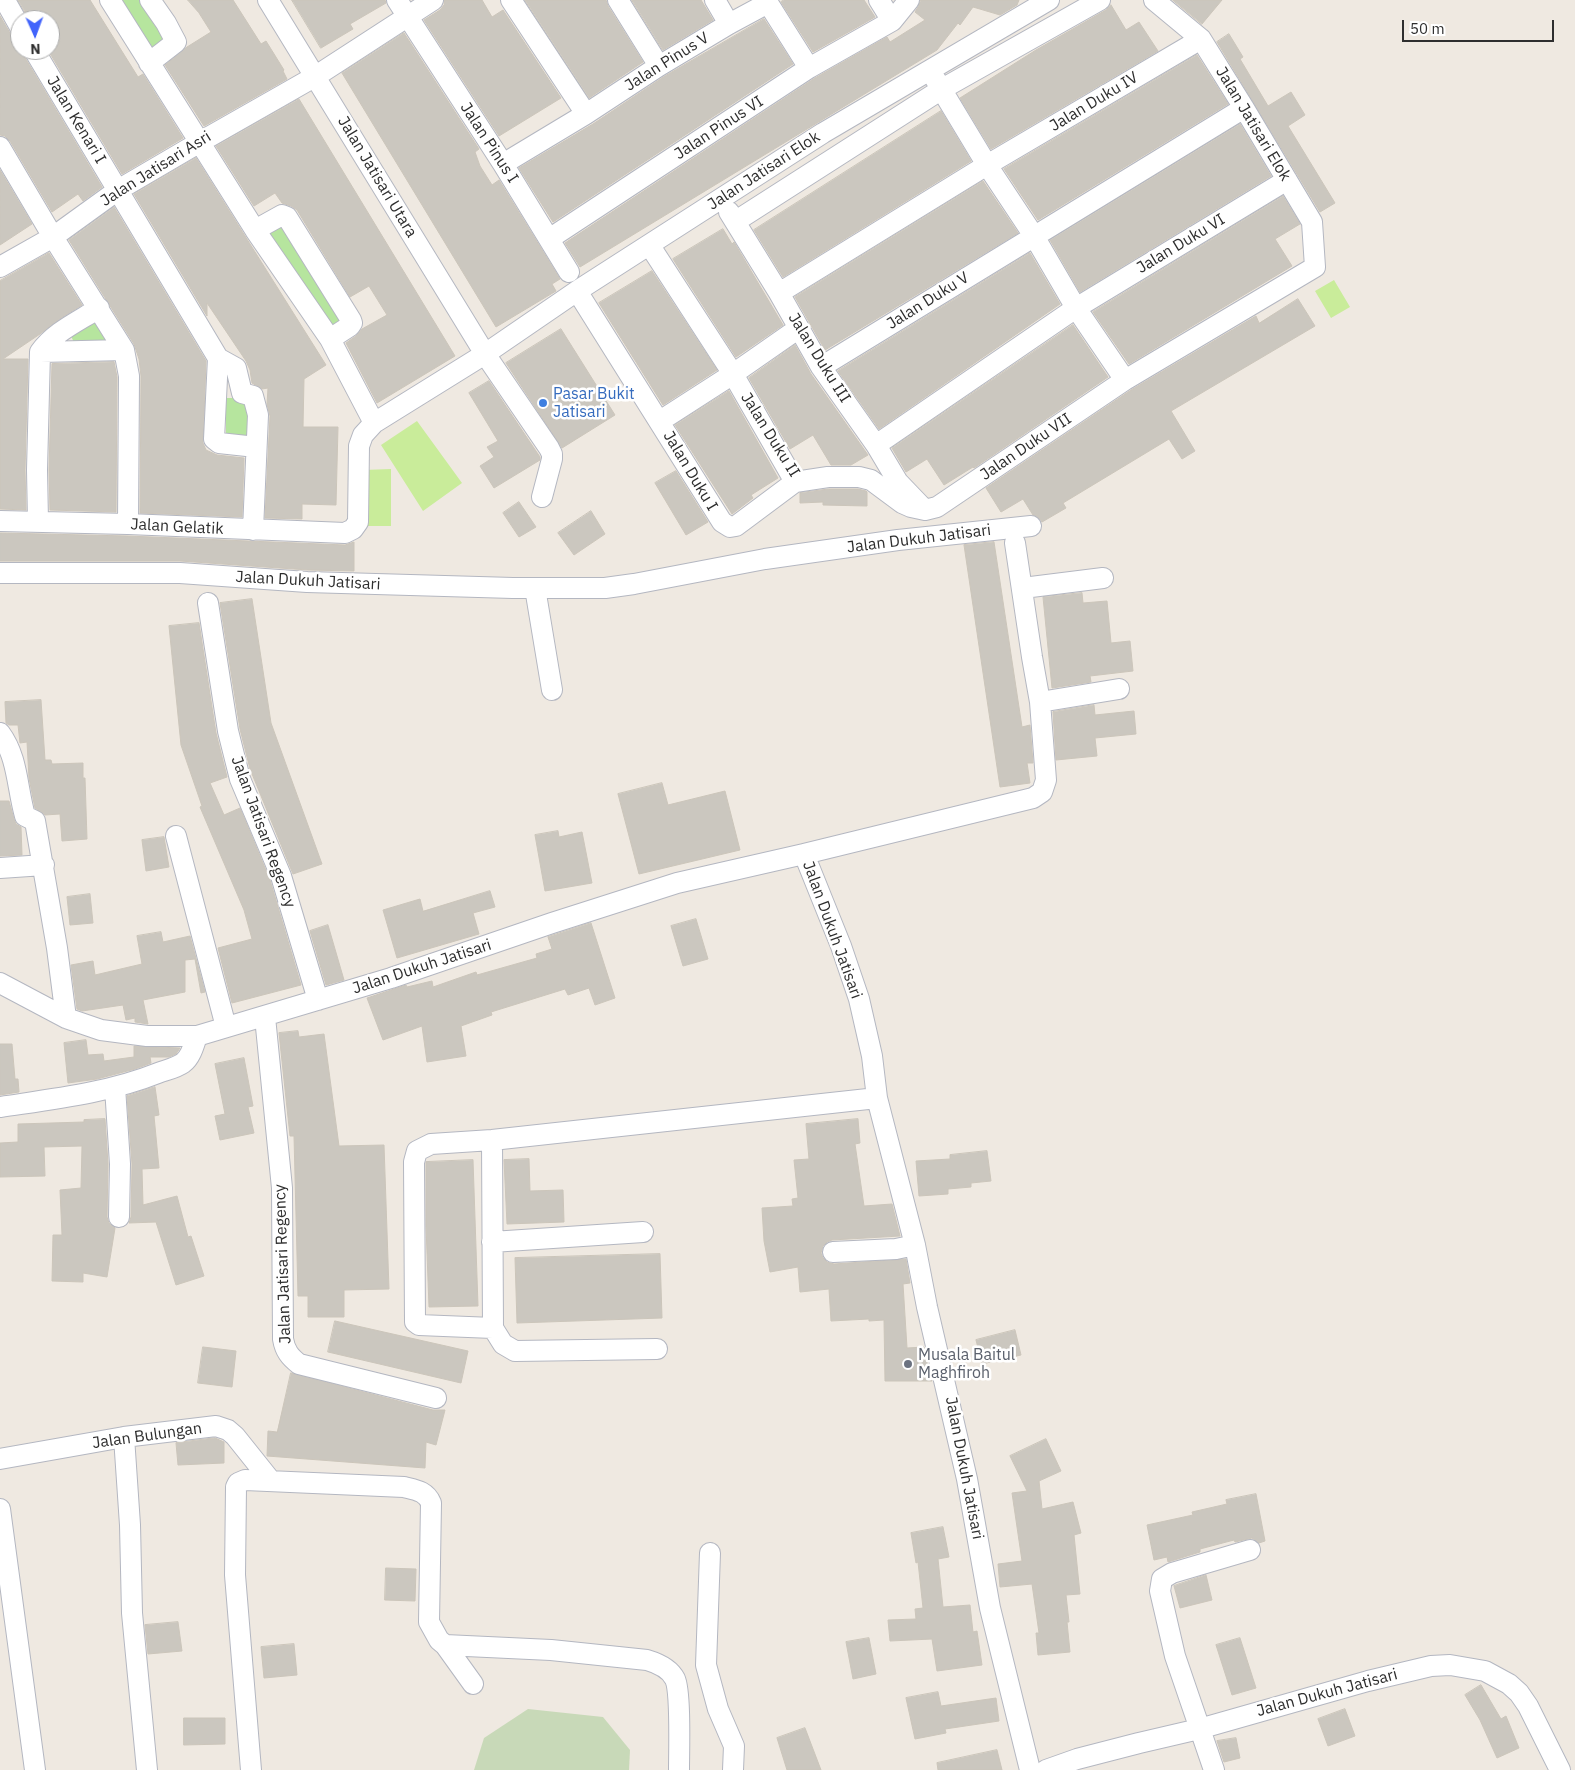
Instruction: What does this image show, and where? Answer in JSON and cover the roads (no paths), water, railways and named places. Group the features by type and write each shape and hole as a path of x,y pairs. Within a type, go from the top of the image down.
{"street":[{"path":"110,0 256,230 330,339 374,424"},
{"path":"149,63 176,42 150,0"},
{"name":"Jalan Jatisari Utara","path":"268,0 485,354 552,454 542,498"},
{"name":"Jalan Jatisari Asri","path":"0,267 53,236 118,190 316,76 402,8 433,0"},
{"path":"511,0 586,114"},
{"path":"618,0 659,66"},
{"path":"715,0 729,24"},
{"path":"879,0 892,21 909,0"},
{"name":"Jalan Jatisari Elok","path":"374,424 485,354 577,291 650,246 823,133 1049,0"},
{"name":"Jalan Jatisari Elok","path":"736,221 942,88 1100,0"},
{"name":"Jalan Jatisari Elok","path":"1154,0 1200,39 1244,108 1312,222 1315,267"},
{"path":"0,1 6,4 10,11"},
{"name":"Jalan Pinus V","path":"503,164 586,114 659,66 768,2 809,68"},
{"name":"Jalan Pinus I","path":"402,8 503,164 569,272"},
{"name":"Jalan Pinus VI","path":"549,239 809,68 892,21"},
{"name":"Jalan Duku IV","path":"780,293 987,165 1200,39"},
{"name":"Jalan Kenari I","path":"40,60 218,358"},
{"path":"930,70 987,165 1034,236 1076,308 1125,380"},
{"name":"Jalan Duku V","path":"822,367 1244,108"},
{"path":"0,147 5,166 53,236 124,350 129,376 128,524"},
{"name":"Jalan Duku VI","path":"876,445 1076,308 1287,180"},
{"name":"Jalan Duku III","path":"720,199 736,221 780,293 822,367 876,445 898,482 925,510"},
{"path":"256,230 282,215 287,217 351,320 350,326 330,339"},
{"name":"Jalan Duku II","path":"650,246 733,374 795,482 828,477 865,478 871,480 911,508 925,510"},
{"name":"Jalan Duku VII","path":"925,510 937,507 1125,380 1315,267"},
{"name":"Jalan Duku I","path":"577,291 722,522 730,527 736,526 795,482"},
{"path":"38,522 37,470 40,352 45,344 57,334 99,308"},
{"name":"Jalan Duku II","path":"733,374 799,328"},
{"path":"40,352 124,350"},
{"path":"253,530 258,415 253,396 242,393 236,368 218,358 214,439 219,443 256,447"},
{"name":"Jalan Duku I","path":"660,421 733,374"},
{"name":"Jalan Gelatik","path":"0,521 344,533 354,529 358,522 359,446 363,435 374,424"},
{"name":"Jalan Dukuh Jatisari","path":"0,573 180,574 307,582 605,588 764,559 898,540 1031,526"},
{"path":"804,854 1034,798 1042,792 1046,780 1040,702 1016,543"},
{"path":"1023,588 1102,578"},
{"path":"535,588 552,690"},
{"name":"Jalan Jatisari Regency","path":"208,603 228,730 240,779 281,876 318,1000"},
{"path":"1040,702 1118,689"},
{"path":"0,733 6,741 14,762 26,816 35,822 44,865 66,1018"},
{"path":"176,836 226,1028"},
{"name":"Jalan Dukuh Jatisari","path":"0,983 66,1018 110,1032 147,1036 198,1036 391,978 676,883 804,854 841,946 859,999 872,1056 877,1098 915,1245 927,1307 947,1386 967,1480 990,1608 1030,1770"},
{"path":"0,868 44,865"},
{"name":"Jalan Jatisari Regency","path":"265,1017 282,1188 284,1347 288,1354 300,1364 436,1398"},
{"path":"0,1107 115,1087 142,1080 184,1062 198,1036"},
{"path":"115,1087 120,1164 119,1217"},
{"path":"493,1328 419,1325 415,1322 414,1162 417,1151 432,1144 492,1140 877,1098"},
{"path":"492,1140 493,1328 503,1344 516,1351 657,1349"},
{"path":"492,1242 643,1232"},
{"path":"833,1252 896,1249 915,1245"},
{"name":"Jalan Bulungan","path":"0,1460 124,1437 216,1426 228,1430 235,1436 270,1480"},
{"path":"124,1437 130,1525 132,1613 148,1770"},
{"path":"250,1770 235,1576 236,1492 238,1483 245,1480 404,1487 417,1490 425,1495 431,1503 429,1622 433,1632 445,1645 473,1684"},
{"path":"0,1509 35,1770"},
{"path":"1214,1770 1174,1656 1160,1591 1162,1579 1172,1573 1250,1550"},
{"path":"710,1554 706,1665 718,1709 734,1746 733,1770"},
{"path":"445,1645 552,1650 647,1660 657,1663 666,1669 675,1680 678,1696 679,1770"},
{"name":"Jalan Dukuh Jatisari","path":"1046,1770 1077,1759 1199,1729 1368,1681 1431,1666 1450,1665 1485,1671 1497,1676 1514,1688 1528,1706 1560,1770"}],"place":[{"name":"Pasar Bukit Jatisari","path":"543,403"},
{"name":"Musala Baitul Maghfiroh","path":"908,1364"}]}
